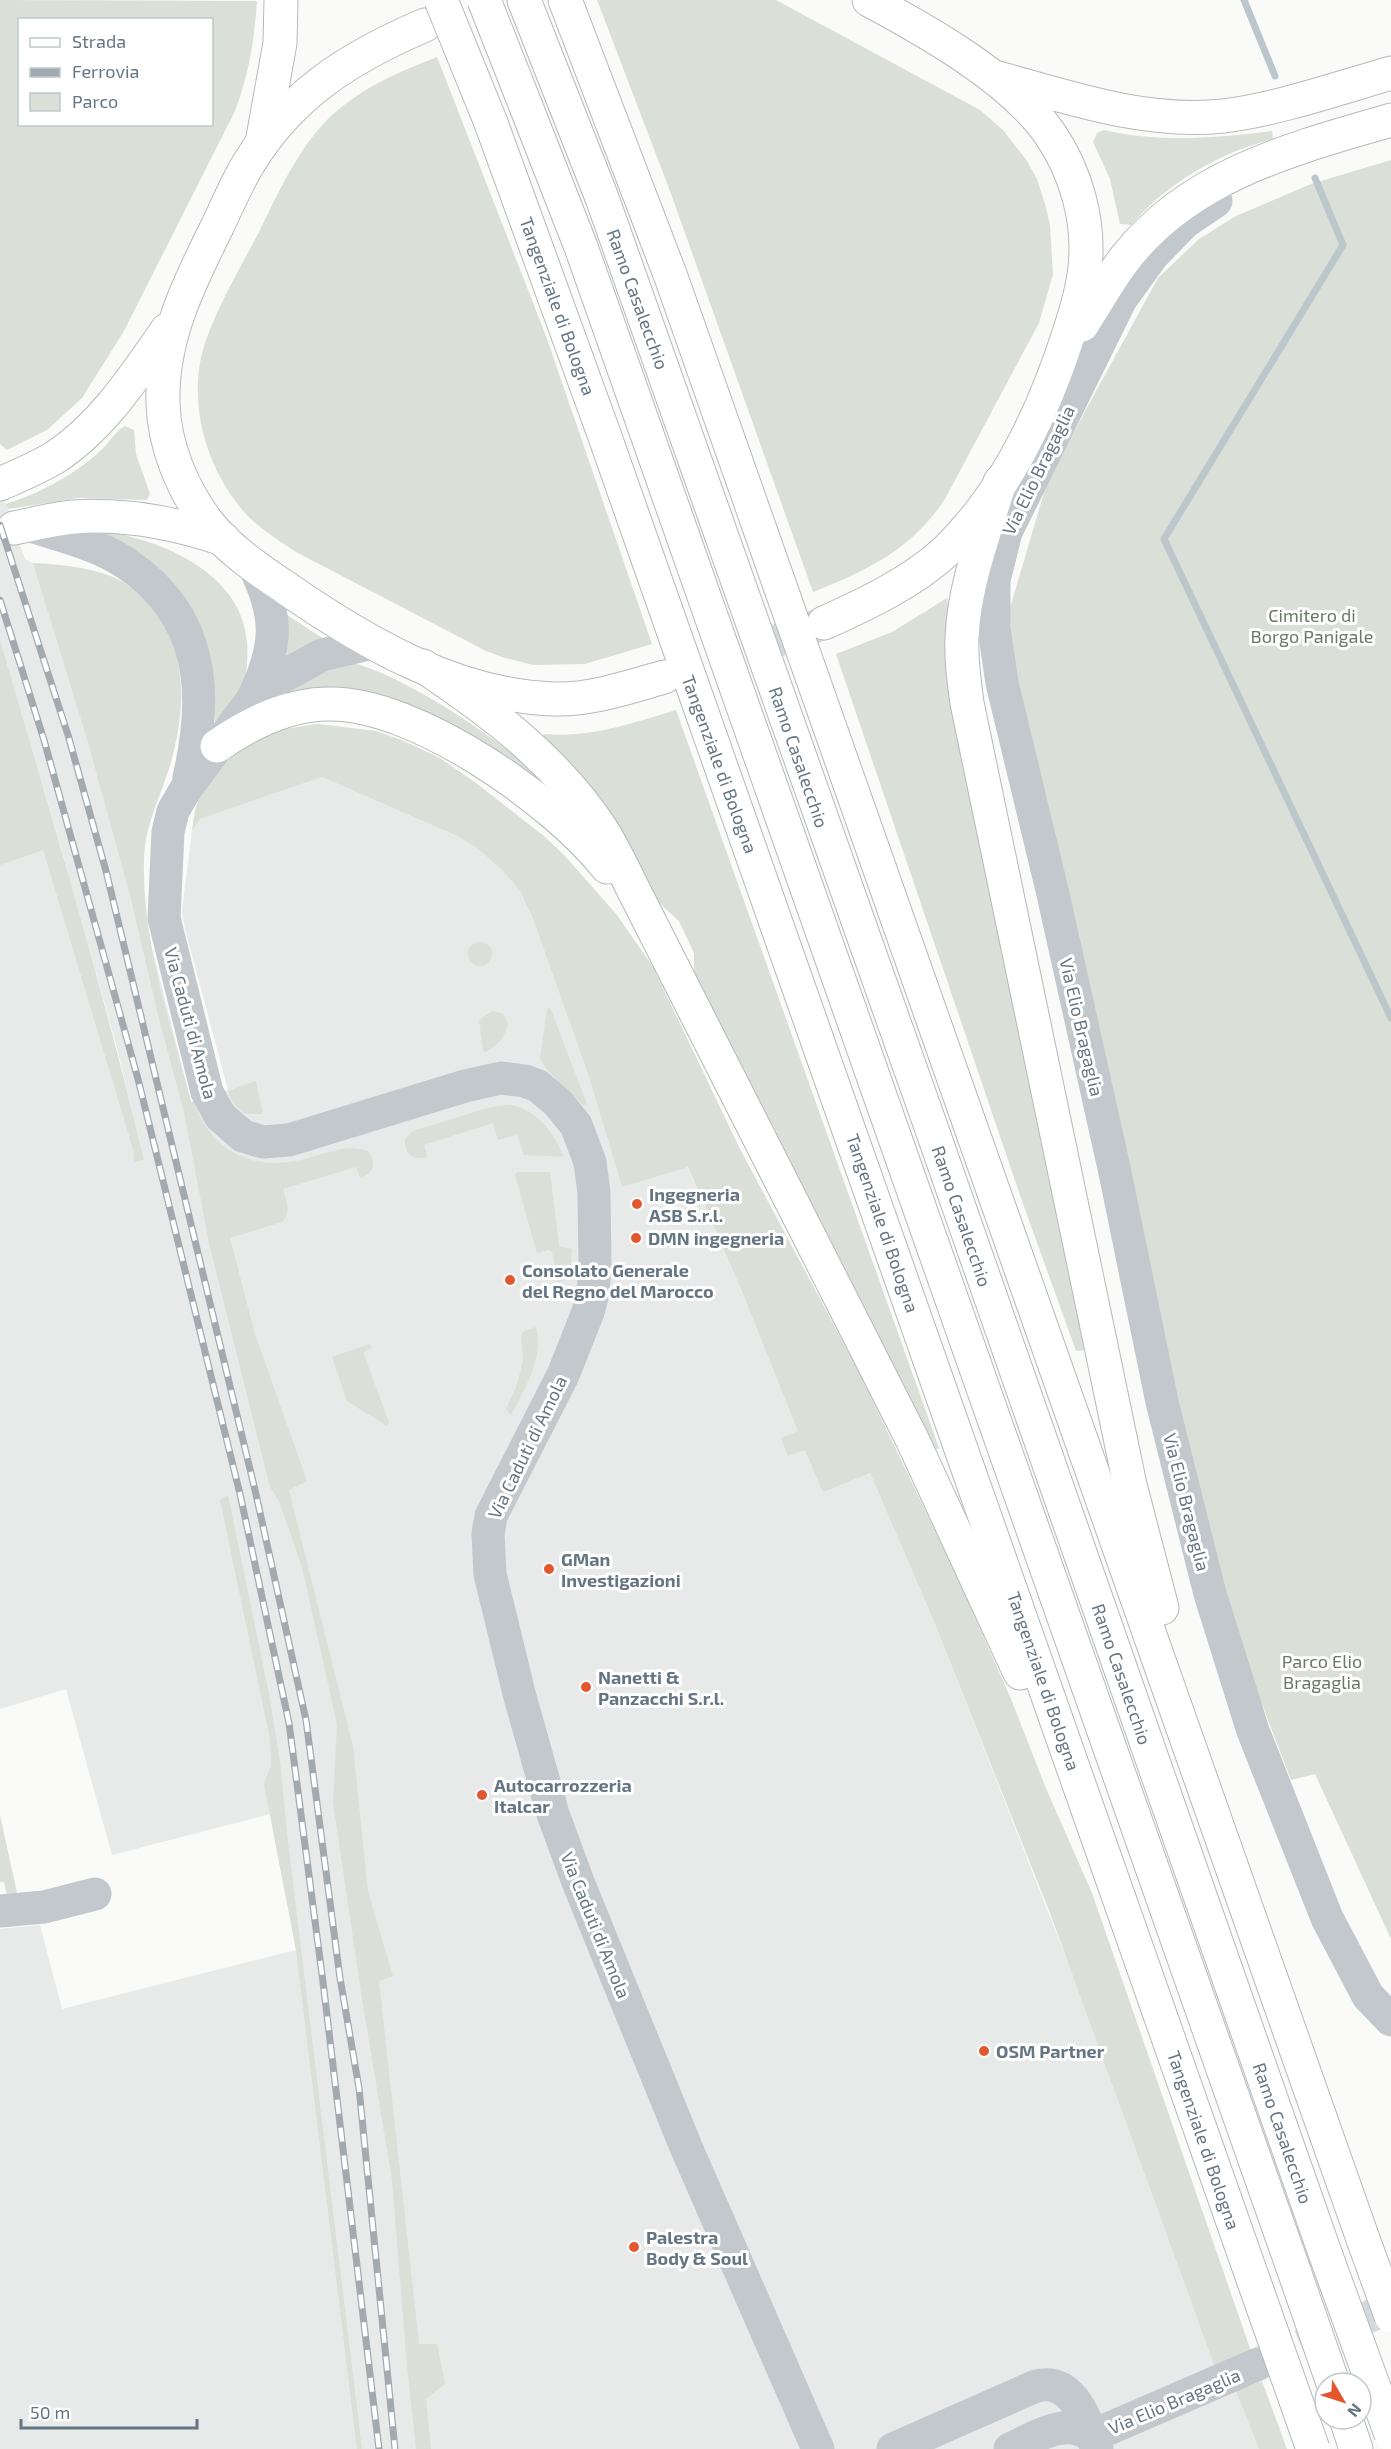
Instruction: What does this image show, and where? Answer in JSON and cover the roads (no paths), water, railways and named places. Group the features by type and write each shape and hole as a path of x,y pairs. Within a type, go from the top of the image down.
{"main road":[{"path":"262,143 280,43 281,0"},
{"name":"Ramo Casalecchio","path":"484,0 581,247 1329,2371"},
{"name":"Ramo Casalecchio","path":"524,0 602,198 1325,2253 1391,2434"},
{"path":"565,0 671,277 1391,2316"},
{"path":"824,623 882,594 924,568 965,531 1000,482 1032,426 1061,357 1083,287 1086,266 1085,231 1079,197 1071,175 1049,134 1033,114 989,75 928,34 869,0"},
{"path":"433,12 327,76 303,97 262,143 232,196 190,281 176,316 167,351 162,404 168,438 186,490 209,525 254,566 338,622 374,643 423,666 465,682 505,692 553,699 590,695 664,677"},
{"name":"Tangenziale di Bologna","path":"433,12 491,123 600,423 1314,2449"},
{"path":"989,75 1119,110 1185,117 1221,116 1254,111 1391,73"},
{"path":"1061,357 1127,256 1178,206 1227,175 1260,161 1391,120"},
{"path":"0,484 53,458 89,429 133,378 176,316"},
{"path":"1000,482 974,567 966,602 962,636 962,668 967,703 1130,1485 1162,1608 1252,1921"},
{"path":"21,526 73,517 126,518 183,527 223,539"},
{"path":"423,666 484,707 507,726 560,775 599,825 927,1470 1001,1629 1146,1972"},
{"path":"217,746 253,723 274,714 302,707 346,705 384,712 412,723 438,736 503,776 560,819 599,857 657,937"},
{"path":"1350,2431 1356,2449"}],"street":[{"name":"Via Elio Bragaglia","path":"1343,135 1240,184 1185,222 1152,256 1121,299 1006,532 994,580 994,628 1002,682 1052,890 1106,1133 1162,1402 1210,1594 1253,1731 1327,1918 1368,1996 1391,2020"},
{"name":"Via Caduti di Amola","path":"21,526 101,550 126,563 164,597 177,616 188,637 199,678 196,746 187,787"},
{"name":"Via Caduti di Amola","path":"250,703 270,653 273,630 269,600 254,566"},
{"name":"Via Caduti di Amola","path":"374,643 322,655 278,679 250,703 217,746 187,787 173,811 168,832 164,918 207,1092 220,1116 235,1131 252,1140 263,1142 289,1140 465,1086 501,1078 525,1081 537,1086 568,1114 581,1135 590,1162 594,1192 595,1266 592,1293 588,1312 563,1375 491,1516 488,1534 490,1574 536,1755 553,1814 578,1882 686,2147 818,2449"},
{"path":"0,1911 44,1907 95,1894"},
{"name":"Via Elio Bragaglia","path":"1095,2443 1256,2365"},
{"path":"893,2449 1036,2386 1048,2384 1062,2389 1075,2400 1095,2443"},
{"path":"1010,2449 1063,2427 1076,2428 1095,2443"}],"waterway":[{"path":"1244,0 1275,76"},
{"path":"1315,178 1343,245 1164,539 1391,1018"}],"tunnel":[{"path":"664,677 742,654 824,623"},
{"path":"1256,2365 1391,2307"}],"railway":[{"path":"0,525 68,735 106,871 255,1490 306,1720 340,1978 359,2088 395,2449"},
{"path":"0,600 44,740 138,1079 240,1494 289,1723 323,1982 379,2449"}],"place":[{"name":"Ingegneria ASB S.r.l.","path":"637,1204"},
{"name":"DMN ingegneria","path":"636,1238"},
{"name":"Consolato Generale del Regno del Marocco","path":"510,1280"},
{"name":"GMan Investigazioni","path":"549,1569"},
{"name":"Nanetti & Panzacchi S.r.l.","path":"586,1687"},
{"name":"Autocarrozzeria Italcar","path":"482,1795"},
{"name":"OSM Partner","path":"984,2051"},
{"name":"Palestra Body & Soul","path":"634,2247"}],"park label":[{"name":"Cimitero di Borgo Panigale","path":"1312,625"},
{"name":"Parco Elio Bragaglia","path":"1322,1671"}]}
